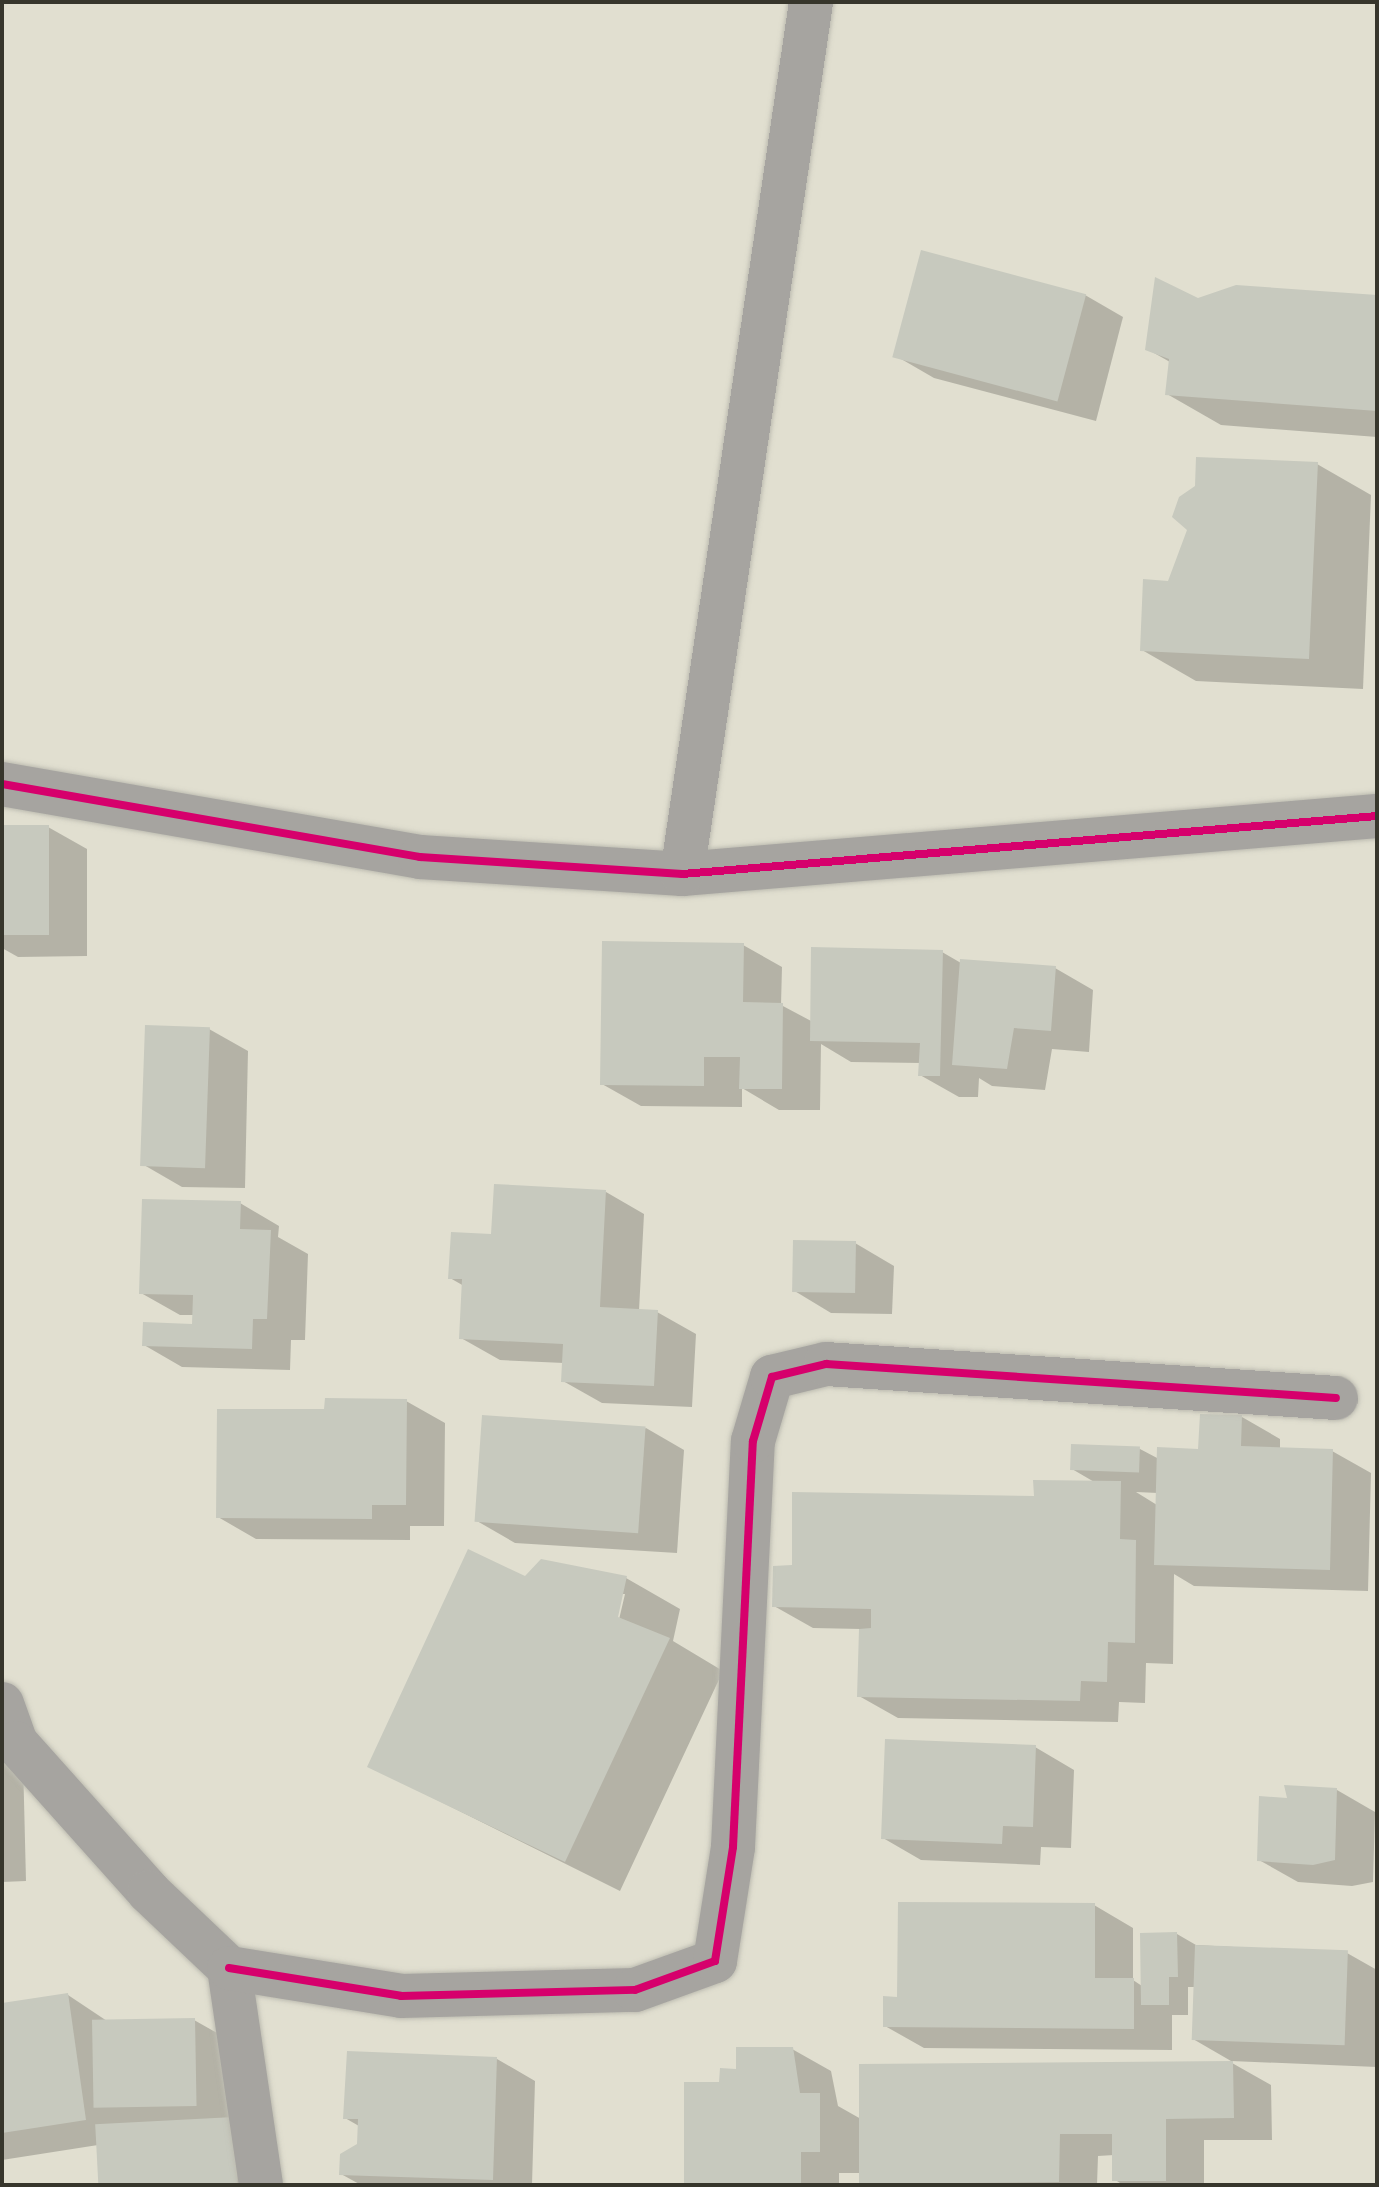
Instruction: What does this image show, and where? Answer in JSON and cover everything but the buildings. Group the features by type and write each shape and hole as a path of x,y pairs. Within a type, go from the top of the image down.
{"street":[{"path":"682,874 811,2"},
{"path":"2,784 420,857 682,874 1377,816"},
{"path":"2,1704 16,1743 149,1892 229,1968 401,1996 635,1990 715,1961 733,1847 753,1441 772,1377 826,1364 1336,1398"},
{"path":"229,1968 261,2185"}],"cycle path":[{"path":"2,784 420,857 682,874 1377,816"},
{"path":"229,1968 401,1996 635,1990 715,1961 733,1847 753,1441 772,1377 826,1364 1336,1398"}]}
